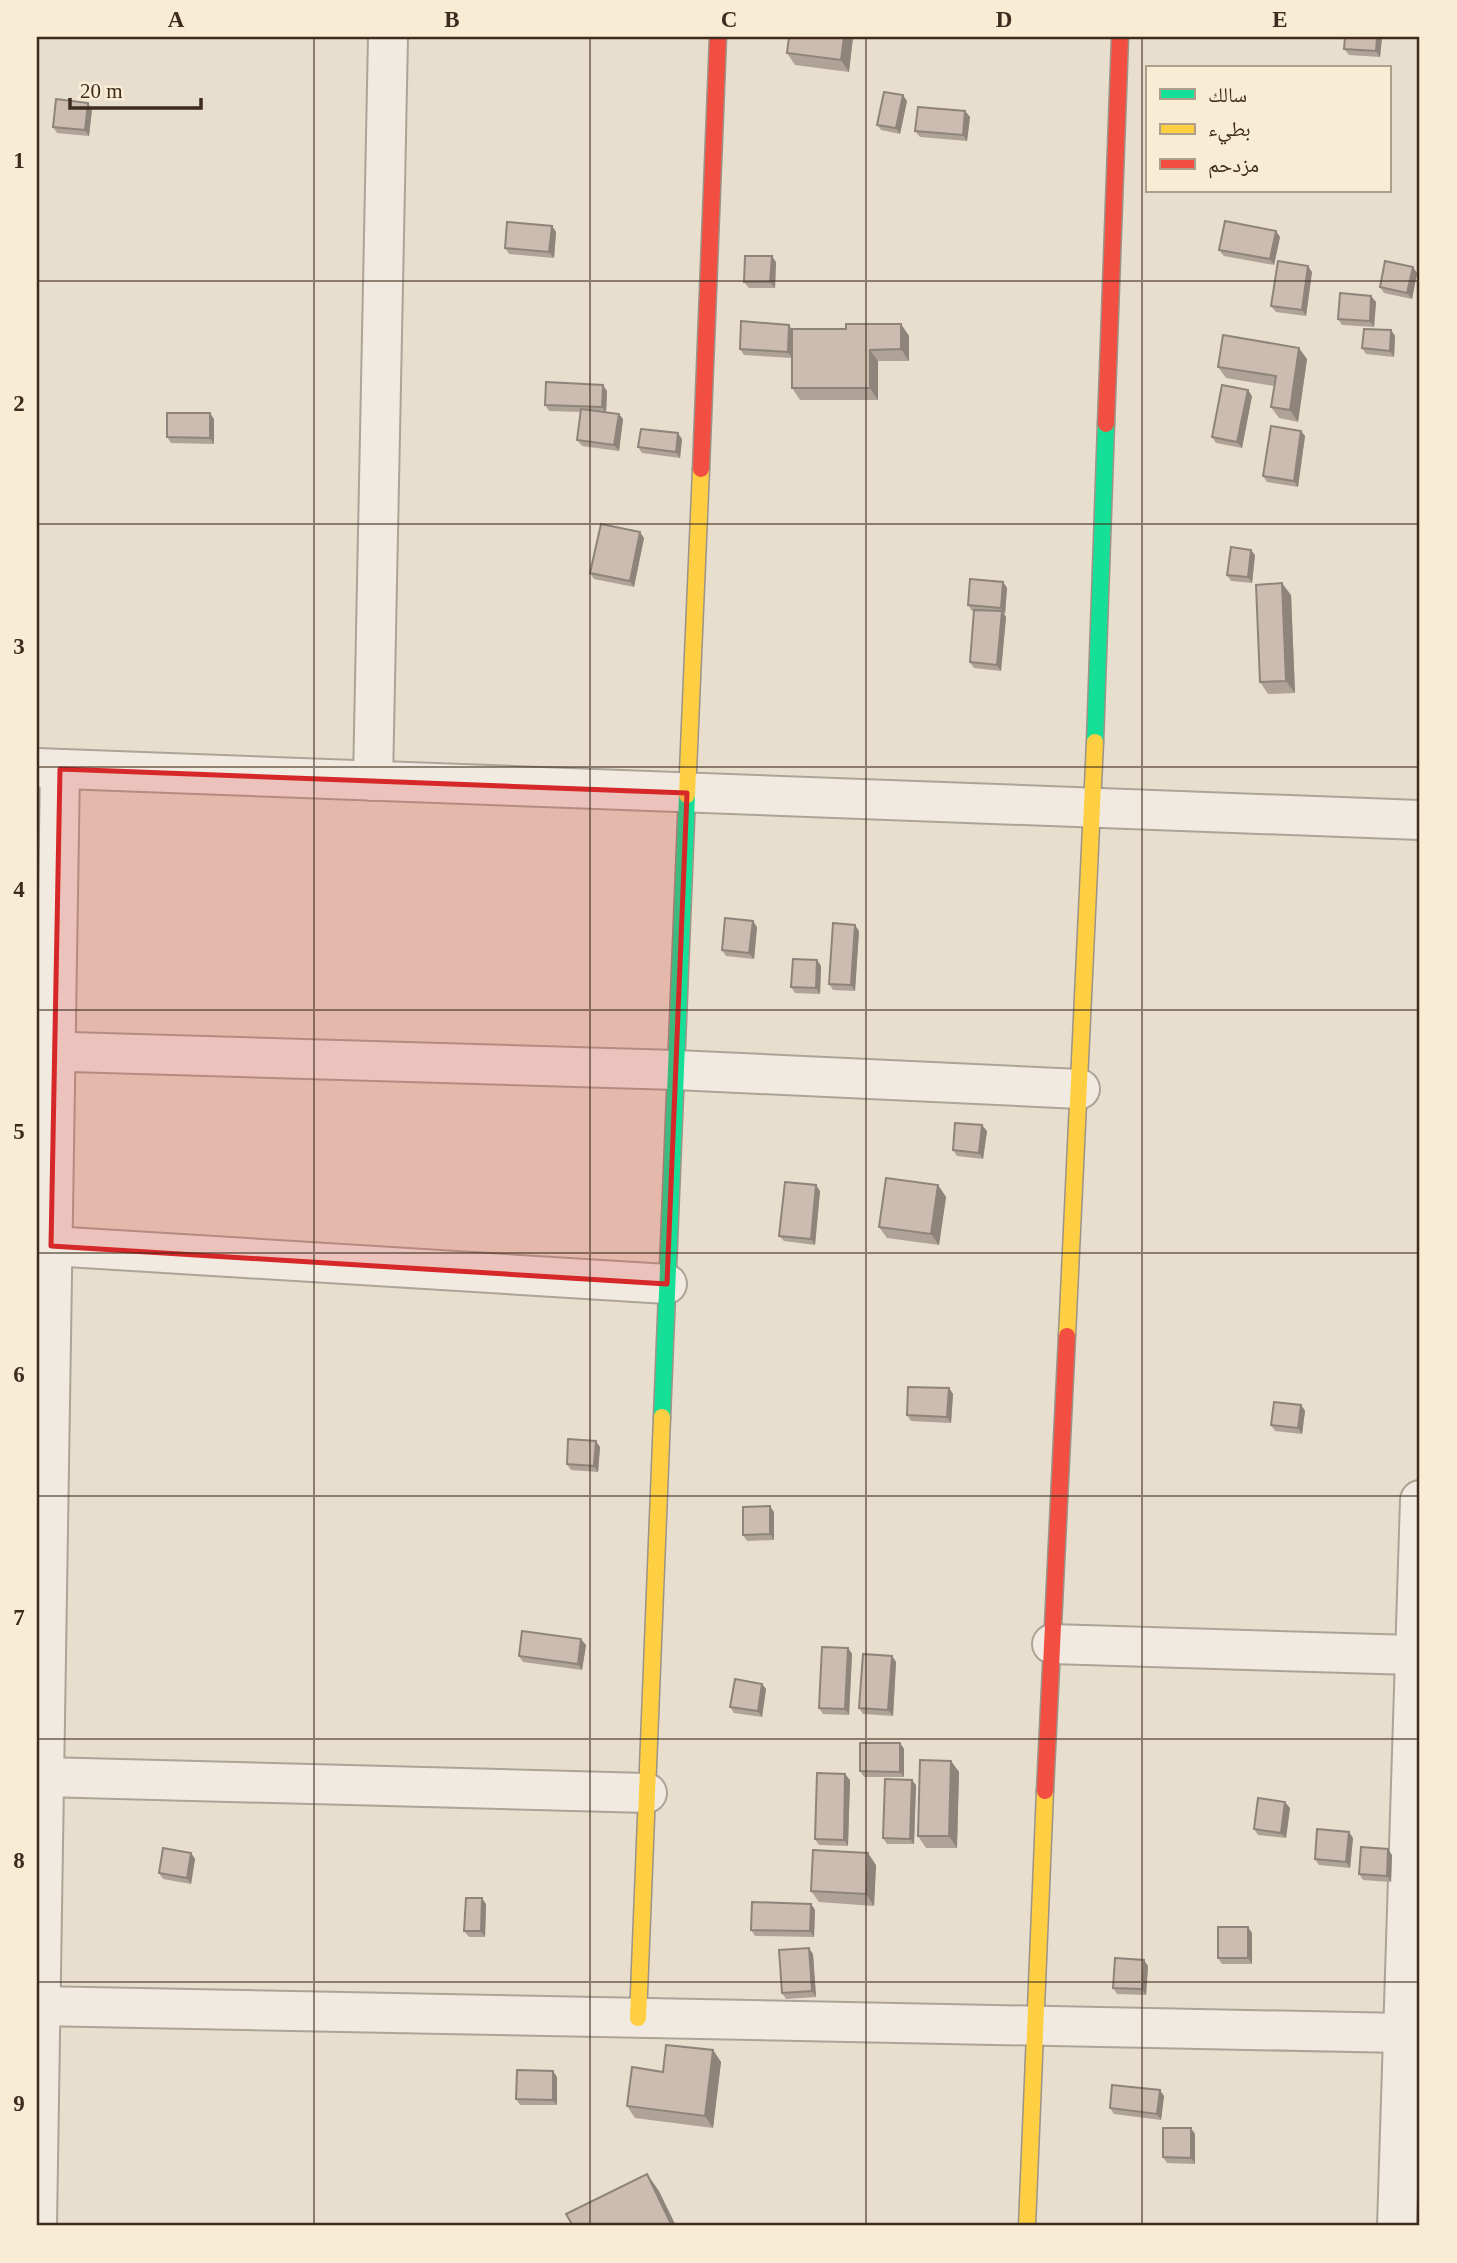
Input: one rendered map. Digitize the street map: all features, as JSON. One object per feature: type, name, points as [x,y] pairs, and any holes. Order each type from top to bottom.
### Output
[{"type":"street","points":[[373,781],[388,37]]},
{"type":"street","points":[[638,2018],[718,37]]},
{"type":"street","points":[[1027,2226],[1093,808],[1120,37]]},
{"type":"street","points":[[37,2226],[51,1246],[46,1051],[48,769],[1420,820]]},
{"type":"street","points":[[46,1051],[676,1070],[1080,1089]]},
{"type":"street","points":[[51,1246],[667,1284]]},
{"type":"street","points":[[1397,2226],[1420,1500]]},
{"type":"street","points":[[1052,1644],[1413,1655]]},
{"type":"street","points":[[44,1777],[647,1793]]},
{"type":"street","points":[[39,2006],[1403,2032]]},
{"type":"highlighted area","points":[[60,769],[687,793],[667,1284],[51,1246]]},
{"type":"building","points":[[789,37],[844,37],[841,60],[787,53]]},
{"type":"building","points":[[1345,37],[1377,37],[1376,51],[1344,49]]},
{"type":"building","points":[[884,92],[903,95],[896,128],[877,125]]},
{"type":"building","points":[[56,99],[88,103],[85,130],[53,127]]},
{"type":"building","points":[[918,107],[965,111],[963,135],[915,131]]},
{"type":"building","points":[[1225,221],[1276,231],[1270,259],[1219,250]]},
{"type":"building","points":[[507,222],[552,226],[549,252],[505,248]]},
{"type":"building","points":[[745,256],[772,256],[770,282],[744,282]]},
{"type":"building","points":[[1278,261],[1308,266],[1302,310],[1271,306]]},
{"type":"building","points":[[1385,261],[1413,267],[1407,293],[1380,287]]},
{"type":"building","points":[[1340,293],[1371,296],[1370,321],[1338,319]]},
{"type":"building","points":[[741,321],[789,325],[788,352],[740,349]]},
{"type":"building","points":[[846,324],[901,324],[901,349],[870,350],[870,388],[792,388],[792,329],[846,329]]},
{"type":"building","points":[[1364,329],[1391,330],[1390,351],[1362,348]]},
{"type":"building","points":[[1223,335],[1299,348],[1290,410],[1271,407],[1276,376],[1218,367]]},
{"type":"building","points":[[546,382],[603,385],[602,407],[545,405]]},
{"type":"building","points":[[1222,385],[1248,390],[1237,442],[1212,437]]},
{"type":"building","points":[[581,409],[619,414],[614,445],[577,440]]},
{"type":"building","points":[[167,413],[210,413],[210,438],[167,437]]},
{"type":"building","points":[[1271,426],[1301,431],[1294,481],[1263,476]]},
{"type":"building","points":[[641,429],[678,433],[676,452],[638,447]]},
{"type":"building","points":[[601,524],[640,532],[630,581],[590,573]]},
{"type":"building","points":[[1231,547],[1251,550],[1248,577],[1227,575]]},
{"type":"building","points":[[970,579],[1003,582],[1001,608],[968,605]]},
{"type":"building","points":[[1282,583],[1286,681],[1260,682],[1256,585]]},
{"type":"building","points":[[974,610],[1002,611],[997,665],[970,662]]},
{"type":"building","points":[[725,918],[753,921],[749,953],[722,950]]},
{"type":"building","points":[[833,923],[855,925],[851,985],[829,984]]},
{"type":"building","points":[[793,959],[817,960],[816,988],[791,987]]},
{"type":"building","points":[[955,1123],[982,1125],[979,1153],[953,1150]]},
{"type":"building","points":[[886,1178],[938,1185],[931,1234],[879,1227]]},
{"type":"building","points":[[785,1182],[816,1185],[811,1239],[779,1236]]},
{"type":"building","points":[[908,1387],[949,1388],[947,1417],[907,1415]]},
{"type":"building","points":[[1274,1402],[1301,1405],[1298,1428],[1271,1425]]},
{"type":"building","points":[[568,1439],[596,1441],[594,1466],[567,1464]]},
{"type":"building","points":[[770,1506],[770,1534],[743,1535],[743,1507]]},
{"type":"building","points":[[522,1631],[581,1639],[578,1664],[519,1656]]},
{"type":"building","points":[[822,1647],[848,1648],[845,1709],[819,1708]]},
{"type":"building","points":[[863,1654],[892,1656],[888,1710],[859,1708]]},
{"type":"building","points":[[735,1679],[762,1684],[758,1711],[730,1707]]},
{"type":"building","points":[[860,1743],[900,1743],[900,1772],[860,1771]]},
{"type":"building","points":[[920,1760],[951,1761],[949,1836],[918,1836]]},
{"type":"building","points":[[817,1773],[845,1774],[844,1840],[815,1839]]},
{"type":"building","points":[[885,1779],[912,1780],[910,1839],[883,1838]]},
{"type":"building","points":[[1258,1798],[1285,1802],[1281,1833],[1254,1829]]},
{"type":"building","points":[[1317,1829],[1349,1832],[1346,1862],[1315,1859]]},
{"type":"building","points":[[1361,1847],[1388,1849],[1387,1876],[1359,1874]]},
{"type":"building","points":[[163,1848],[191,1853],[187,1878],[159,1873]]},
{"type":"building","points":[[813,1850],[868,1853],[866,1894],[811,1891]]},
{"type":"building","points":[[466,1898],[482,1898],[481,1931],[464,1931]]},
{"type":"building","points":[[752,1902],[811,1904],[810,1931],[751,1930]]},
{"type":"building","points":[[1218,1927],[1248,1927],[1248,1958],[1218,1958]]},
{"type":"building","points":[[809,1948],[812,1991],[782,1993],[779,1950]]},
{"type":"building","points":[[1115,1958],[1144,1960],[1142,1989],[1113,1988]]},
{"type":"building","points":[[666,2045],[713,2050],[705,2116],[627,2106],[632,2067],[663,2072]]},
{"type":"building","points":[[517,2070],[553,2071],[553,2100],[516,2099]]},
{"type":"building","points":[[1112,2085],[1160,2090],[1157,2114],[1110,2108]]},
{"type":"building","points":[[1163,2128],[1191,2128],[1191,2158],[1163,2157]]},
{"type":"building","points":[[647,2174],[672,2226],[573,2226],[566,2214]]},
{"type":"traffic: fast","points":[[1095,742],[1106,424]]},
{"type":"traffic: fast","points":[[662,1417],[687,795]]},
{"type":"traffic: slow","points":[[687,795],[701,469]]},
{"type":"traffic: slow","points":[[1067,1336],[1095,742]]},
{"type":"traffic: slow","points":[[638,2018],[662,1417]]},
{"type":"traffic: slow","points":[[1027,2226],[1045,1791]]},
{"type":"traffic: jam","points":[[701,469],[718,37]]},
{"type":"traffic: jam","points":[[1106,424],[1120,37]]},
{"type":"traffic: jam","points":[[1045,1791],[1067,1336]]}]
